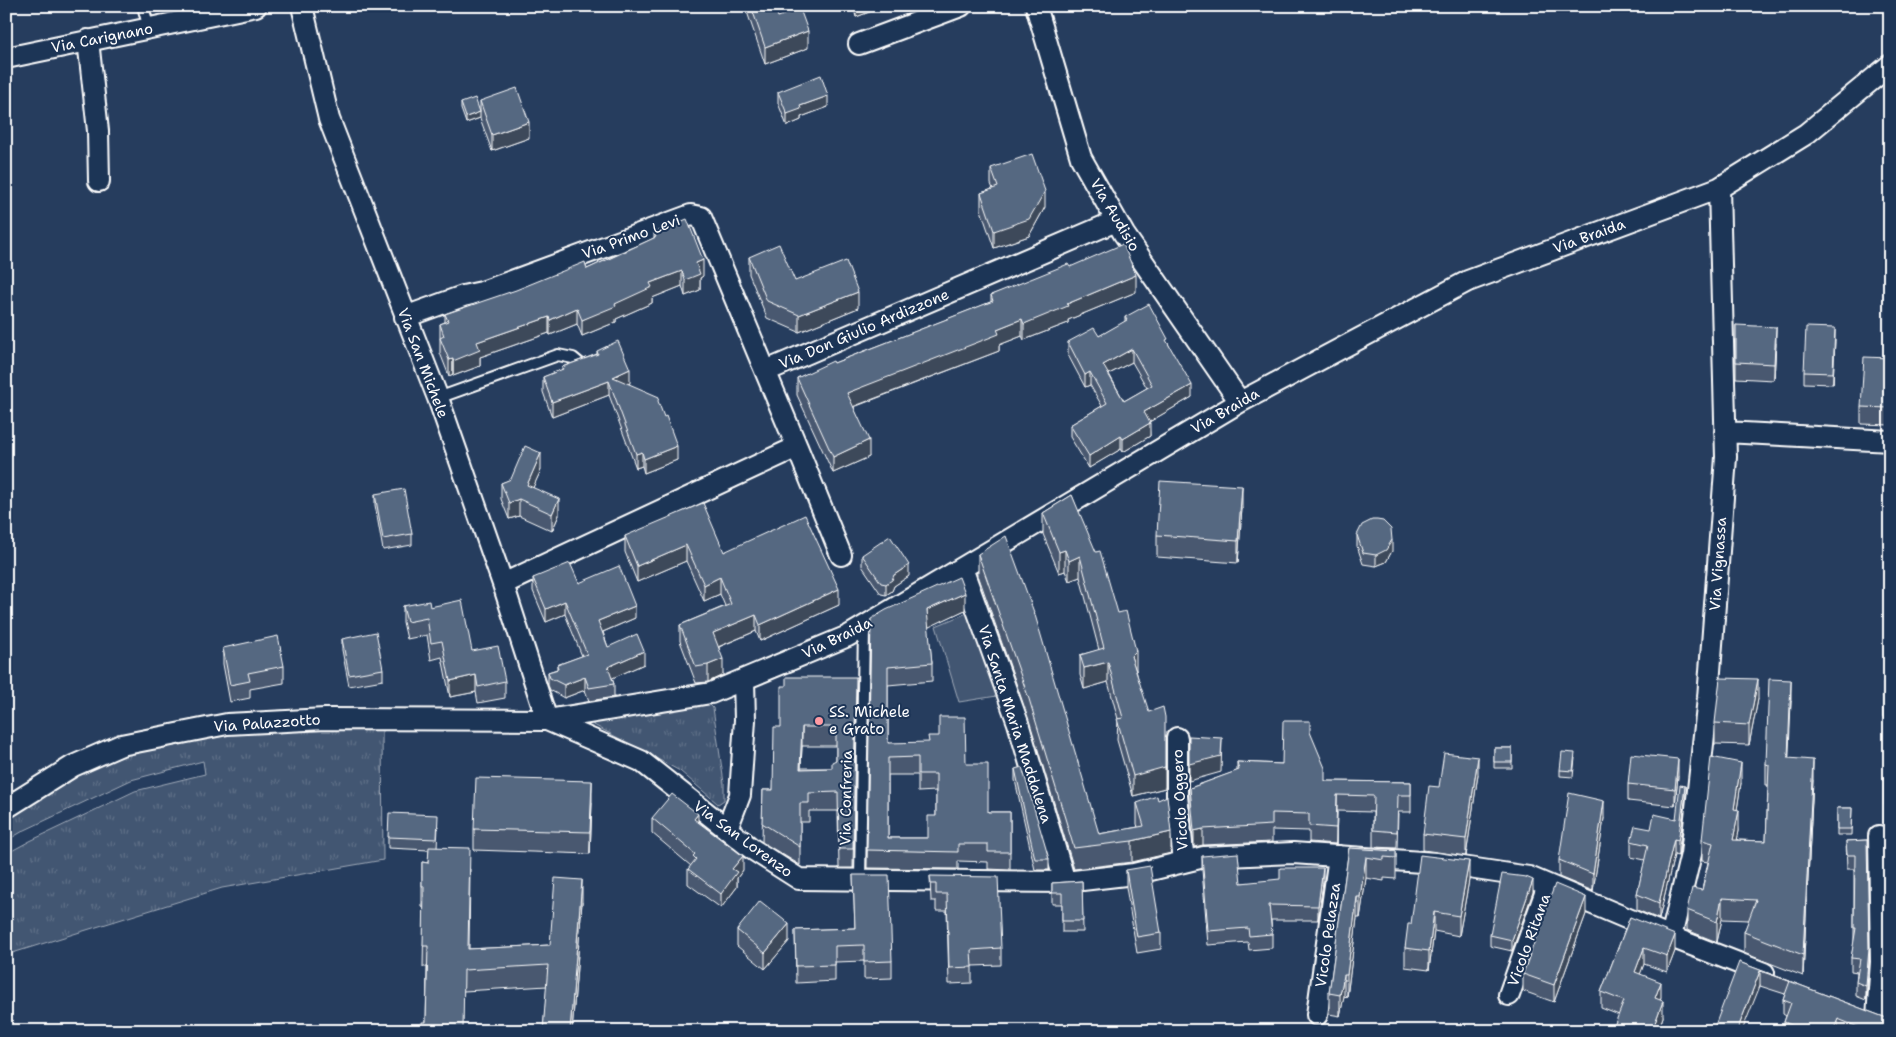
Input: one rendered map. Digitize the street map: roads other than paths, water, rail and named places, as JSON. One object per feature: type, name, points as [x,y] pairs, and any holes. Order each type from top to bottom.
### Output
[{"type":"street","name":"Via Carignano","points":[[6,58],[256,6]]},
{"type":"street","name":"Via San Michele","points":[[302,6],[329,119],[438,398],[547,720]]},
{"type":"street","points":[[859,44],[961,6]]},
{"type":"street","name":"Via Audisio","points":[[1036,6],[1081,158],[1116,221],[1240,402]]},
{"type":"street","points":[[88,40],[98,131],[99,181]]},
{"type":"street","name":"Via Braida","points":[[547,720],[711,693],[848,636],[1240,402],[1468,281],[1719,188],[1806,134],[1890,65]]},
{"type":"street","name":"Via Vignassa","points":[[1671,937],[1691,854],[1708,698],[1726,457],[1719,188]]},
{"type":"street","name":"Via Primo Levi","points":[[405,317],[463,296],[482,292],[690,215],[701,217],[766,371]]},
{"type":"street","name":"Via Don Giulio Ardizzone","points":[[841,555],[766,371],[1116,221]]},
{"type":"street","points":[[1725,432],[1890,441]]},
{"type":"street","points":[[502,584],[797,447]]},
{"type":"street","name":"Via Santa Maria Maddalena","points":[[962,568],[1018,723],[1065,882]]},
{"type":"street","points":[[727,829],[740,795],[745,720],[744,680]]},
{"type":"street","name":"Via Palazzotto","points":[[6,808],[73,766],[121,745],[228,724],[325,719],[547,720]]},
{"type":"street","name":"Via San Lorenzo","points":[[547,720],[641,761],[752,848],[799,879],[1065,882],[1134,874],[1204,857],[1292,853],[1445,864],[1528,877],[1671,937],[1779,979]]},
{"type":"street","name":"Vicolo Oggero","points":[[1177,738],[1177,796],[1184,862]]},
{"type":"street","points":[[1875,1016],[1881,962],[1879,836]]},
{"type":"street","name":"Vicolo Pelazza","points":[[1317,1015],[1339,856]]},
{"type":"street","name":"Vicolo Ritana","points":[[1509,995],[1548,885]]},
{"type":"lane","points":[[143,6],[149,29]]},
{"type":"lane","points":[[438,398],[558,355],[573,358],[584,367]]},
{"type":"lane","name":"Via Confreria","points":[[860,880],[864,627]]},
{"type":"place","name":"SS. Michele e Grato","points":[[819,721]]}]
